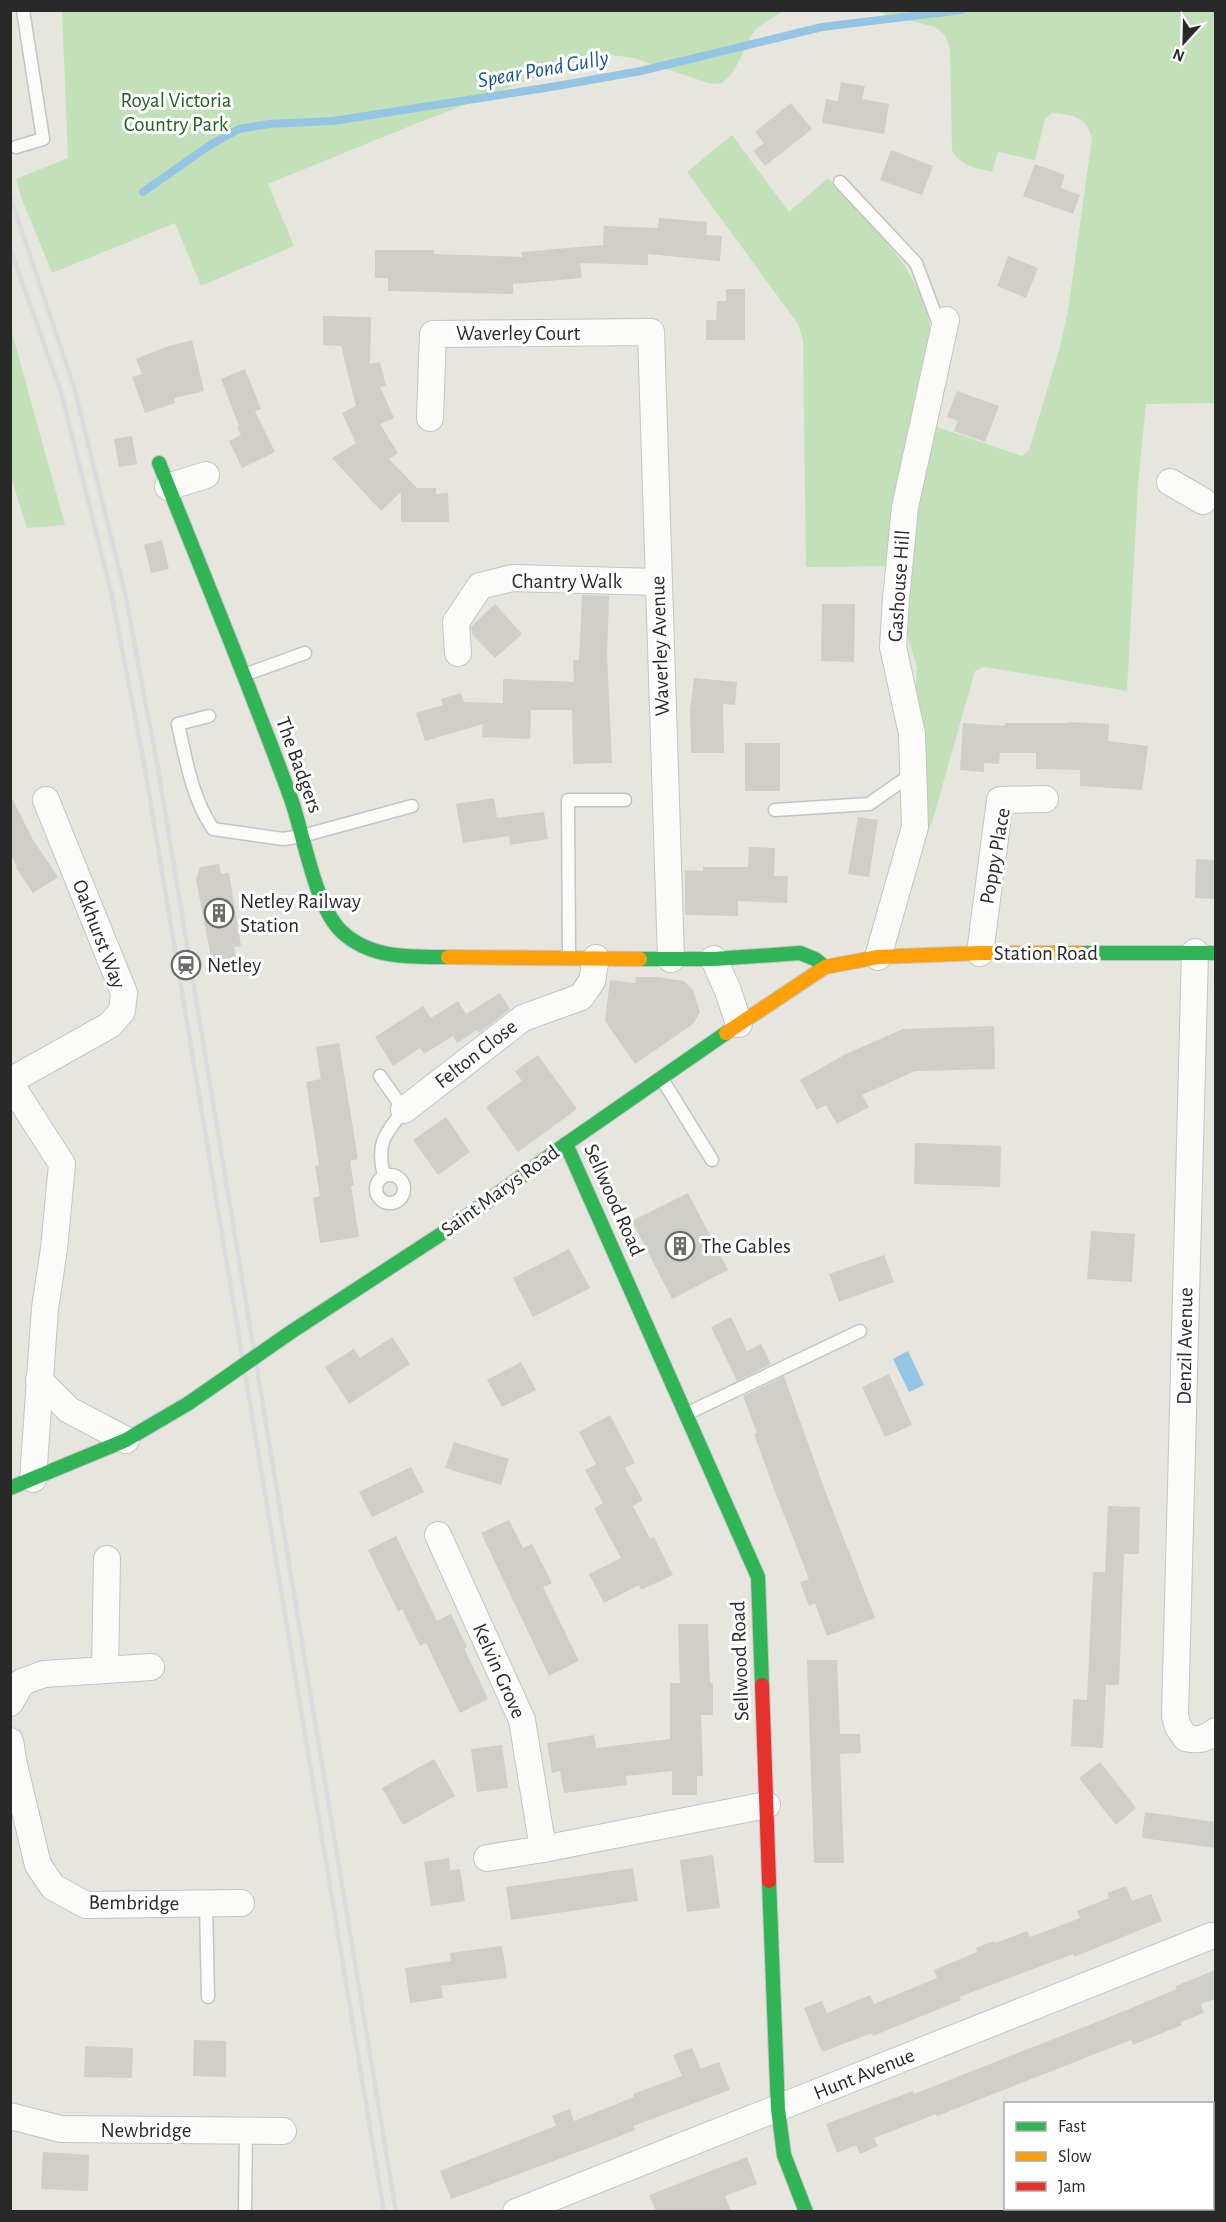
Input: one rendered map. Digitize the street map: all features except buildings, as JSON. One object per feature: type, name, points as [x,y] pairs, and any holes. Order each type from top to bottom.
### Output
[{"type":"street","name":"Gashouse Hill","points":[[878,957],[915,827],[912,734],[893,647],[905,507],[946,320]]},
{"type":"street","name":"Waverley Court","points":[[430,418],[433,334],[651,332]]},
{"type":"street","name":"Waverley Avenue","points":[[651,332],[657,582],[671,959]]},
{"type":"street","name":"The Badgers","points":[[159,463],[291,798],[324,908],[340,931],[364,947],[396,957],[569,957]]},
{"type":"street","points":[[168,486],[206,475]]},
{"type":"street","points":[[1170,482],[1209,500]]},
{"type":"street","name":"Chantry Walk","points":[[458,653],[456,622],[480,586],[512,578],[657,582]]},
{"type":"street","name":"Poppy Place","points":[[980,953],[1000,800],[1045,799]]},
{"type":"street","name":"Oakhurst Way","points":[[10,1082],[110,1025],[123,1011],[124,993],[46,800]]},
{"type":"street","name":"Station Road","points":[[878,957],[980,953],[1205,952]]},
{"type":"street","name":"Denzil Avenue","points":[[1205,952],[1175,1716],[1183,1746],[1207,1738],[1215,1731]]},
{"type":"street","points":[[569,957],[714,959],[800,953],[815,959],[825,967]]},
{"type":"street","name":"Saint Marys Road","points":[[22,1483],[126,1440],[189,1403],[291,1332],[452,1227],[566,1144],[825,967],[878,957]]},
{"type":"street","name":"Felton Close","points":[[404,1110],[523,1018],[581,997],[592,981],[596,958]]},
{"type":"street","points":[[714,959],[739,1024]]},
{"type":"street","name":"Saint Marys Road","points":[[10,1082],[62,1164],[39,1380],[22,1483]]},
{"type":"street","name":"Sellwood Road","points":[[566,1144],[758,1577],[778,2109],[784,2155],[806,2211]]},
{"type":"street","points":[[39,1380],[69,1410],[126,1440]]},
{"type":"street","name":"Kelvin Grove","points":[[438,1535],[522,1720],[543,1849]]},
{"type":"street","points":[[105,1670],[107,1559]]},
{"type":"street","points":[[10,1703],[22,1682],[44,1674],[151,1667]]},
{"type":"street","name":"Bembridge","points":[[12,1757],[38,1865],[53,1887],[87,1905],[241,1903]]},
{"type":"street","points":[[487,1858],[767,1805]]},
{"type":"street","name":"Hunt Avenue","points":[[516,2211],[1211,1936]]},
{"type":"street","name":"Newbridge","points":[[10,2116],[61,2129],[283,2131]]},
{"type":"lane","points":[[16,147],[43,139],[23,10]]},
{"type":"lane","points":[[840,182],[916,263],[937,319],[946,320]]},
{"type":"lane","points":[[242,676],[304,653]]},
{"type":"lane","points":[[209,716],[178,724],[192,783],[203,814],[213,829],[283,839],[302,836],[412,806]]},
{"type":"lane","points":[[775,810],[869,804],[913,774]]},
{"type":"lane","points":[[569,957],[568,800],[625,800]]},
{"type":"lane","points":[[380,1076],[404,1110],[388,1130],[380,1145],[380,1163],[384,1176]]},
{"type":"lane","points":[[661,1078],[712,1160]]},
{"type":"lane","points":[[685,1414],[860,1330]]},
{"type":"lane","points":[[206,1904],[208,1997]]},
{"type":"lane","points":[[245,2211],[246,2130]]},
{"type":"green space","name":"Royal Victoria Country Park","points":[[62,10],[783,11],[756,29],[736,67],[720,84],[708,83],[633,58],[612,55],[582,59],[268,184],[294,246],[201,286],[175,223],[52,273],[16,179],[68,158]]},
{"type":"green space","points":[[873,11],[1215,11],[1215,403],[1146,404],[1138,486],[1127,691],[984,667],[975,671],[933,819],[924,843],[915,827],[912,734],[917,667],[886,566],[806,567],[803,340],[798,324],[687,172],[732,135],[789,212],[828,178],[895,253],[909,273],[920,295],[928,318],[932,343],[923,422],[1022,456],[1029,450],[1059,351],[1068,311],[1092,138],[1090,131],[1082,121],[1066,114],[1052,113],[1045,119],[1035,160],[998,152],[992,172],[964,163],[952,150],[950,48],[945,35],[935,27]]},
{"type":"green space","points":[[11,329],[65,525],[27,528],[11,477]]},
{"type":"water","points":[[908,1351],[924,1385],[909,1392],[893,1359]]},
{"type":"waterway","name":"Spear Pond Gully","points":[[143,192],[210,145],[239,129],[269,124],[333,121],[551,87],[641,71],[822,27],[962,10]]},
{"type":"railway","points":[[10,196],[74,387],[125,593],[158,769],[396,2212]]},
{"type":"railway","points":[[10,248],[61,392],[112,596],[145,769],[384,2212]]},
{"type":"traffic: fast","points":[[159,463],[290,796],[317,886],[332,919],[352,940],[378,952],[405,956],[448,957]]},
{"type":"traffic: fast","points":[[640,959],[714,959],[800,953],[815,959],[825,967]]},
{"type":"traffic: fast","points":[[1081,953],[1216,953]]},
{"type":"traffic: fast","points":[[291,1332],[452,1227],[566,1144],[726,1033]]},
{"type":"traffic: fast","points":[[566,1144],[758,1577],[762,1685]]},
{"type":"traffic: fast","points":[[189,1403],[291,1332]]},
{"type":"traffic: fast","points":[[10,1488],[126,1440],[189,1403]]},
{"type":"traffic: fast","points":[[769,1881],[778,2109],[784,2155],[806,2212]]},
{"type":"traffic: slow","points":[[726,1033],[825,967],[878,957],[980,953],[1081,953]]},
{"type":"traffic: slow","points":[[448,957],[640,959]]},
{"type":"traffic: jam","points":[[762,1685],[769,1881]]},
{"type":"place","name":"Netley Railway Station","points":[[219,913]]},
{"type":"place","name":"Netley","points":[[186,965]]},
{"type":"place","name":"The Gables","points":[[680,1246]]}]
